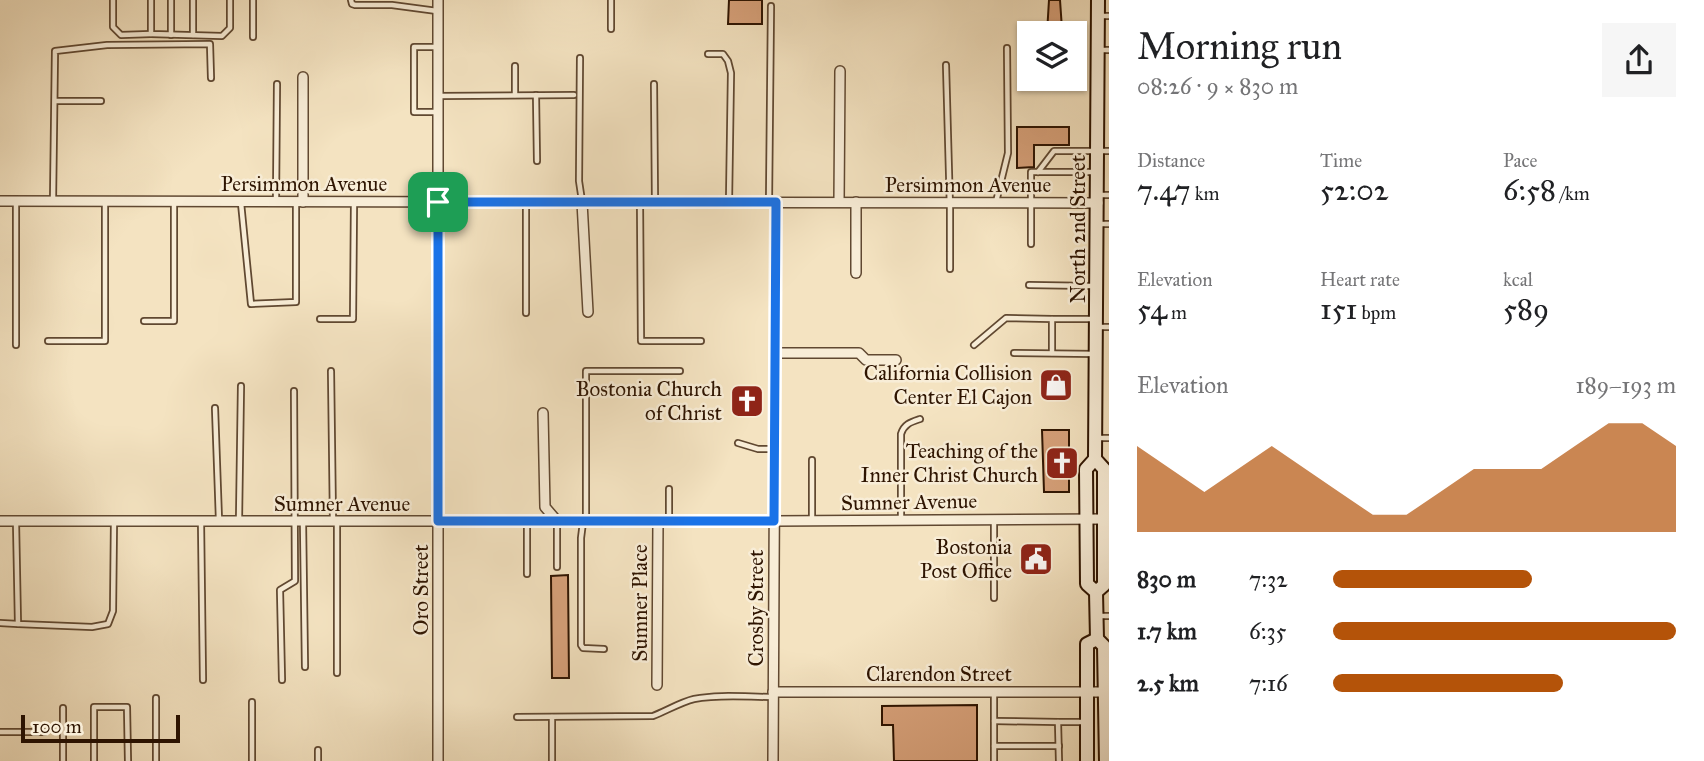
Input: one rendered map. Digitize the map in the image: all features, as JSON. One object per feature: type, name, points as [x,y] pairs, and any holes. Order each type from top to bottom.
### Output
[{"type":"main road","name":"North 2nd Street","points":[[1087,761],[1087,644],[1097,639],[1103,616],[1096,592],[1087,584],[1086,519],[1086,469],[1095,459],[1096,354],[1101,324],[1097,286],[1103,224],[1098,172],[1104,150],[1104,16],[1098,0]]},
{"type":"main road","name":"North 2nd Street","points":[[1095,459],[1104,469],[1106,542],[1106,576],[1104,585],[1096,592]]},
{"type":"main road","points":[[1086,519],[1096,535],[1096,555],[1106,576]]},
{"type":"main road","name":"North 2nd Street","points":[[1097,639],[1104,646],[1106,761]]},
{"type":"main road","points":[[1087,692],[1097,707],[1098,740],[1106,761]]},
{"type":"street","name":"Oro Street","points":[[438,0],[438,761]]},
{"type":"street","points":[[838,202],[839,71]]},
{"type":"street","points":[[300,202],[303,77]]},
{"type":"street","name":"Persimmon Avenue","points":[[0,201],[1031,203],[1102,197]]},
{"type":"street","points":[[582,202],[588,312]]},
{"type":"street","name":"Crosby Street","points":[[772,202],[775,353],[773,761]]},
{"type":"street","points":[[856,202],[856,273]]},
{"type":"street","points":[[775,353],[859,353],[866,360],[896,360]]},
{"type":"street","points":[[543,413],[545,507],[556,521]]},
{"type":"street","name":"Sumner Avenue","points":[[0,521],[1104,519]]},
{"type":"street","name":"Sumner Place","points":[[657,684],[658,521]]},
{"type":"street","name":"Clarendon Street","points":[[773,695],[1087,692],[1106,685]]},
{"type":"lane","points":[[113,0],[113,27],[121,35],[222,36],[230,28],[230,0]]},
{"type":"lane","points":[[151,0],[151,34]]},
{"type":"lane","points":[[171,0],[171,35]]},
{"type":"lane","points":[[193,0],[193,35]]},
{"type":"lane","points":[[253,0],[253,37]]},
{"type":"lane","points":[[351,0],[352,5],[392,5],[438,11]]},
{"type":"lane","points":[[611,0],[611,29]]},
{"type":"lane","points":[[771,6],[772,202]]},
{"type":"lane","points":[[53,201],[55,51],[107,45],[210,44],[211,78]]},
{"type":"lane","points":[[438,47],[414,47],[414,112],[438,112]]},
{"type":"lane","points":[[996,203],[1008,153],[1007,48]]},
{"type":"lane","points":[[708,54],[723,54],[731,73],[729,202]]},
{"type":"lane","points":[[580,58],[579,180],[582,202]]},
{"type":"lane","points":[[946,65],[950,268]]},
{"type":"lane","points":[[515,66],[516,95]]},
{"type":"lane","points":[[276,201],[277,83]]},
{"type":"lane","points":[[654,84],[655,202]]},
{"type":"lane","points":[[536,95],[537,161]]},
{"type":"lane","points":[[438,96],[574,95]]},
{"type":"lane","points":[[55,101],[101,101]]},
{"type":"lane","points":[[1037,172],[1054,150],[1104,150]]},
{"type":"lane","points":[[1031,244],[1031,172],[1098,172]]},
{"type":"lane","points":[[16,201],[16,345]]},
{"type":"lane","points":[[48,341],[105,341],[105,201]]},
{"type":"lane","points":[[144,321],[174,321],[174,201]]},
{"type":"lane","points":[[241,201],[251,304],[296,302],[300,202]]},
{"type":"lane","points":[[320,318],[353,319],[354,202]]},
{"type":"lane","points":[[526,202],[526,313]]},
{"type":"lane","points":[[640,202],[641,341],[701,341]]},
{"type":"lane","points":[[1029,285],[1097,286]]},
{"type":"lane","points":[[974,345],[1006,318],[1052,318],[1101,324]]},
{"type":"lane","points":[[1052,318],[1052,353]]},
{"type":"lane","points":[[1014,353],[1096,354]]},
{"type":"lane","points":[[331,371],[337,673]]},
{"type":"lane","points":[[604,649],[583,648],[581,645],[586,371],[680,371]]},
{"type":"lane","points":[[239,521],[241,386]]},
{"type":"lane","points":[[294,391],[305,667]]},
{"type":"lane","points":[[215,408],[219,521]]},
{"type":"lane","points":[[901,520],[901,434],[903,428],[920,419]]},
{"type":"lane","points":[[1095,438],[1109,438]]},
{"type":"lane","points":[[738,443],[758,449],[775,449]]},
{"type":"lane","points":[[812,460],[812,521]]},
{"type":"lane","points":[[669,489],[669,521]]},
{"type":"lane","points":[[994,519],[994,598]]},
{"type":"lane","points":[[16,521],[18,624]]},
{"type":"lane","points":[[0,623],[92,627],[108,624],[113,611],[114,521]]},
{"type":"lane","points":[[201,521],[203,680]]},
{"type":"lane","points":[[282,680],[279,590],[295,581],[299,521]]},
{"type":"lane","points":[[527,521],[527,574]]},
{"type":"lane","points":[[556,521],[556,567]]},
{"type":"lane","points":[[993,692],[994,761]]},
{"type":"lane","points":[[517,717],[653,716],[697,699],[773,695]]},
{"type":"lane","points":[[156,698],[156,761]]},
{"type":"lane","points":[[252,702],[252,761]]},
{"type":"lane","points":[[94,761],[94,707],[127,707],[128,761]]},
{"type":"lane","points":[[63,708],[63,761]]},
{"type":"lane","points":[[552,717],[552,761]]},
{"type":"lane","points":[[994,721],[1087,722]]},
{"type":"lane","points":[[1058,722],[1059,761]]},
{"type":"lane","points":[[0,732],[44,732]]},
{"type":"lane","points":[[994,747],[1059,747]]},
{"type":"lane","points":[[318,750],[318,761]]},
{"type":"building","points":[[729,0],[762,0],[762,24],[728,24]]},
{"type":"building","points":[[1049,0],[1060,0],[1061,21],[1048,21]]},
{"type":"building","points":[[1017,127],[1069,127],[1069,145],[1034,145],[1034,167],[1017,168]]},
{"type":"building","points":[[1042,430],[1069,430],[1069,492],[1044,492]]},
{"type":"building","points":[[568,575],[569,678],[552,678],[551,576]]},
{"type":"building","points":[[977,705],[977,761],[894,761],[893,725],[882,725],[882,706]]},
{"type":"place","name":"California Collision Center El Cajon","points":[[1056,385]]},
{"type":"place","name":"Bostonia Church of Christ","points":[[747,401]]},
{"type":"place","name":"Teaching of the Inner Christ Church","points":[[1062,463]]},
{"type":"place","name":"Bostonia Post Office","points":[[1036,559]]},
{"type":"route","points":[[438,202],[776,202],[774,521],[438,521],[438,202]]}]
